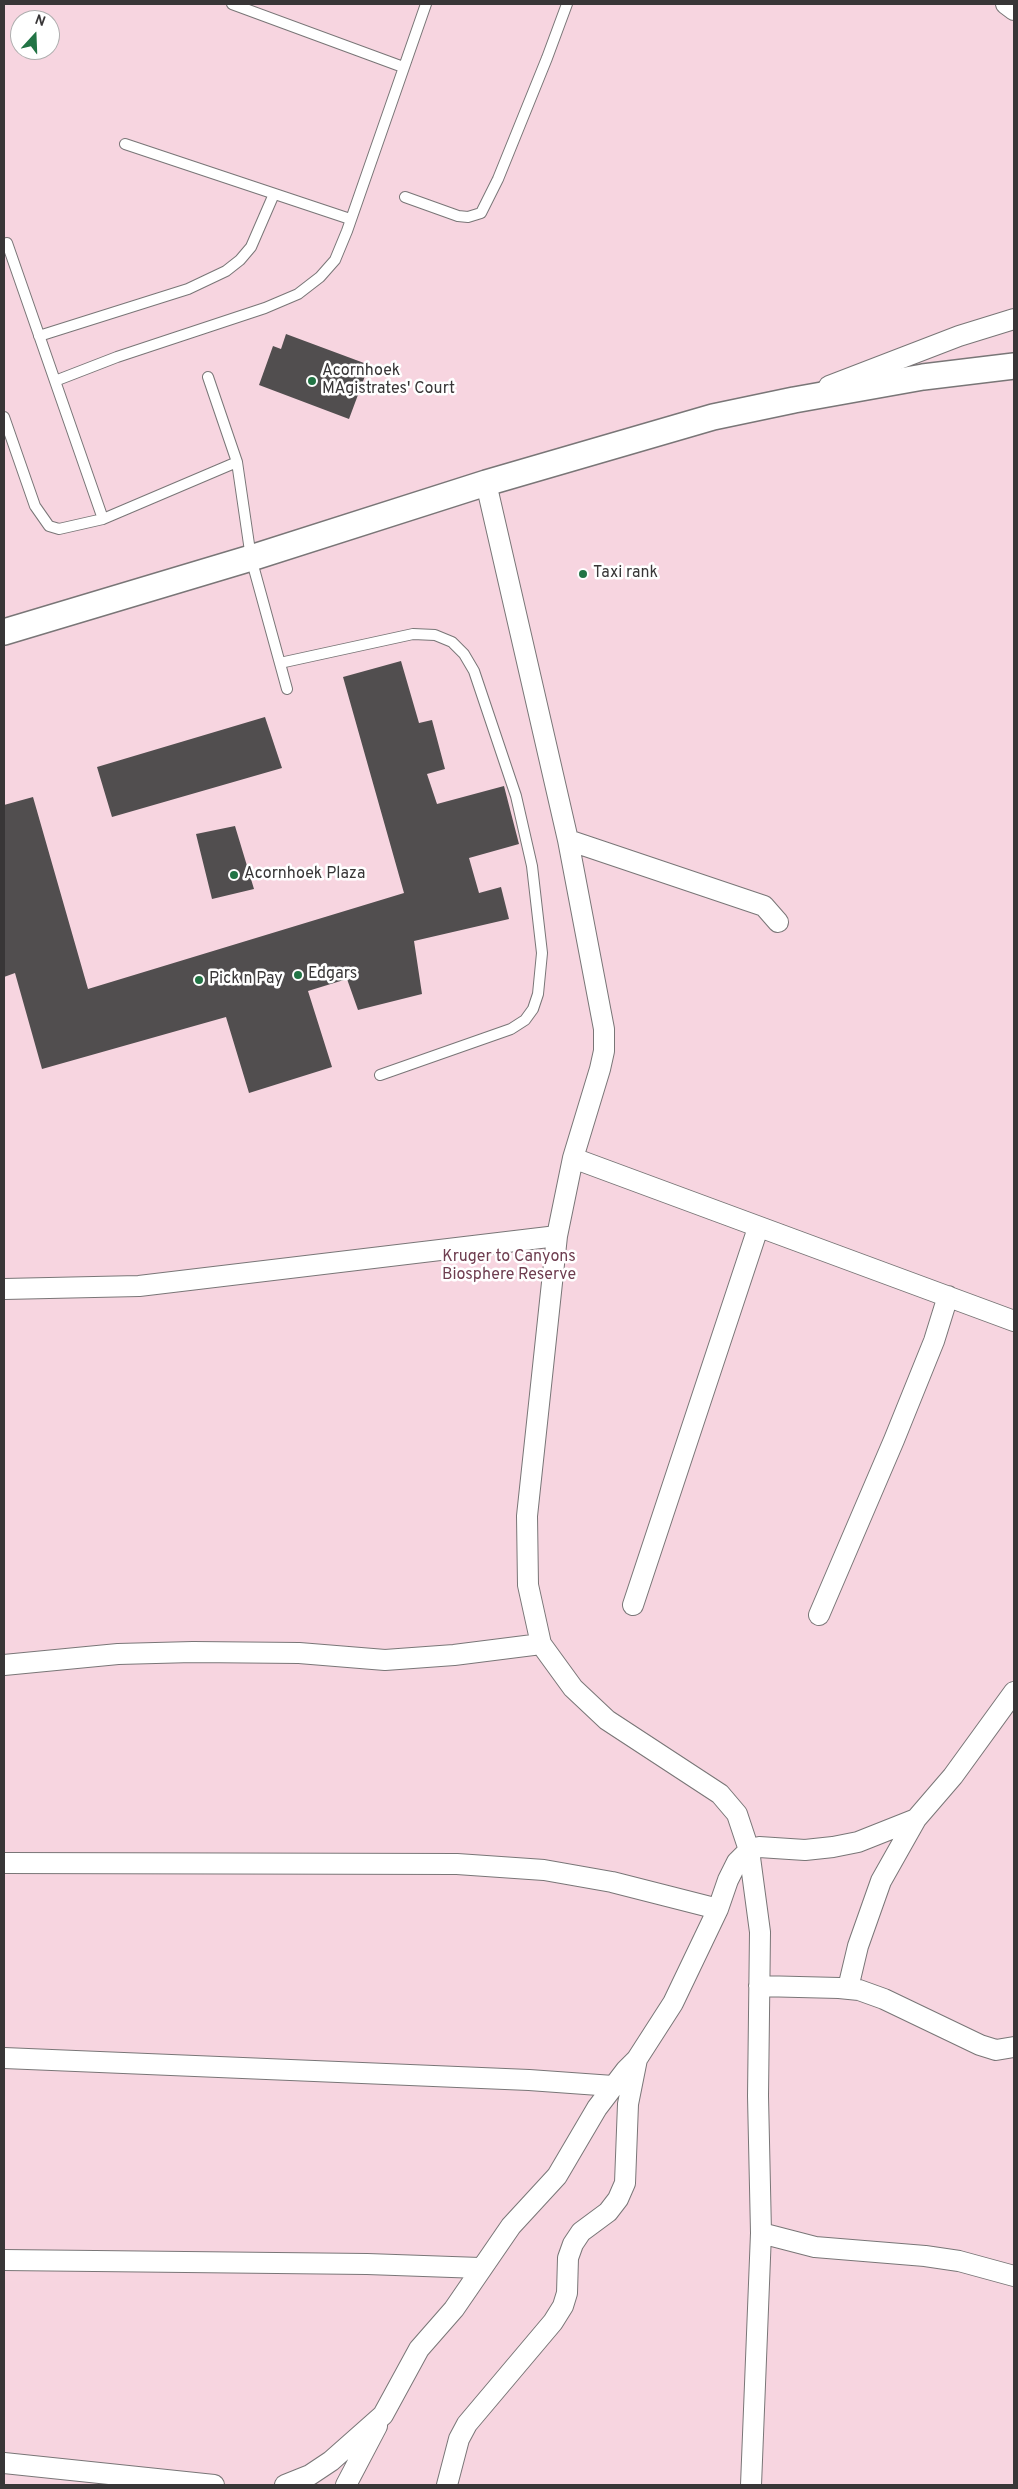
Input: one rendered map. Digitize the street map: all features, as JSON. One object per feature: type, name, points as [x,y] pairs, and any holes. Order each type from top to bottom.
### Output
[{"type":"street","points":[[1006,4],[1014,10]]},
{"type":"street","points":[[794,400],[959,336],[1014,319]]},
{"type":"street","points":[[4,632],[251,558],[486,483],[713,417],[794,400],[923,377],[1014,366]]},
{"type":"street","points":[[486,483],[568,840],[598,986],[604,1029],[604,1051],[600,1069],[574,1158],[557,1236],[527,1516],[528,1584],[541,1644],[573,1688],[607,1720],[720,1794],[737,1814],[749,1850],[760,1932],[758,2096],[761,2233],[751,2485]]},
{"type":"street","points":[[568,840],[764,906],[778,922]]},
{"type":"street","points":[[574,1158],[758,1228],[1014,1321]]},
{"type":"street","points":[[633,1605],[758,1228]]},
{"type":"street","points":[[4,1289],[139,1286],[557,1236]]},
{"type":"street","points":[[819,1615],[894,1440],[934,1341],[948,1296]]},
{"type":"street","points":[[4,1665],[118,1654],[192,1652],[299,1653],[385,1660],[454,1656],[541,1644]]},
{"type":"street","points":[[848,1988],[858,1946],[881,1881],[916,1819],[953,1776],[1014,1692]]},
{"type":"street","points":[[346,2485],[419,2349],[454,2310],[471,2286],[480,2268],[511,2226],[556,2176],[613,2086],[637,2059],[673,2003],[718,1909],[731,1872],[737,1862],[749,1850],[773,1848],[805,1850],[833,1847],[858,1842],[916,1819]]},
{"type":"street","points":[[4,1864],[457,1864],[544,1870],[612,1882],[718,1909]]},
{"type":"street","points":[[759,1986],[848,1988],[884,1999],[980,2045],[996,2050],[1008,2050],[1014,2047]]},
{"type":"street","points":[[4,2058],[489,2078],[613,2086]]},
{"type":"street","points":[[447,2485],[458,2439],[467,2424],[554,2322],[563,2306],[567,2294],[568,2258],[573,2244],[581,2232],[608,2212],[618,2199],[625,2183],[628,2104],[637,2059]]},
{"type":"street","points":[[761,2233],[815,2247],[942,2258],[1014,2276]]},
{"type":"street","points":[[4,2260],[368,2264],[480,2268]]},
{"type":"street","points":[[286,2485],[310,2475],[331,2461],[383,2415]]},
{"type":"street","points":[[4,2463],[214,2485]]},
{"type":"lane","points":[[232,4],[403,66]]},
{"type":"lane","points":[[55,381],[298,294],[320,277],[334,260],[350,219],[426,4]]},
{"type":"lane","points":[[405,197],[458,216],[468,217],[481,213],[498,179],[567,4]]},
{"type":"lane","points":[[125,144],[350,219]]},
{"type":"lane","points":[[40,336],[188,289],[226,271],[240,260],[251,247],[274,194]]},
{"type":"lane","points":[[7,243],[103,519]]},
{"type":"lane","points":[[208,377],[237,462],[251,558],[286,689]]},
{"type":"lane","points":[[4,418],[35,506],[49,526],[59,529],[103,519],[237,462]]},
{"type":"lane","points":[[280,664],[413,634],[434,635],[452,642],[464,654],[474,671],[516,796],[532,866],[542,953],[538,994],[533,1009],[525,1020],[511,1029],[380,1075]]},
{"type":"green space","name":"Kruger to Canyons Biosphere Reserve","points":[[4,4],[1014,4],[1014,2485],[4,2485]]},
{"type":"building","name":"Acornhoek MAgistrates' Court","points":[[286,334],[364,363],[359,374],[365,376],[349,419],[259,385],[273,346],[281,349]]},
{"type":"building","points":[[401,661],[419,723],[432,720],[445,769],[427,774],[437,804],[504,786],[519,844],[469,858],[479,893],[501,887],[509,919],[414,941],[422,994],[358,1010],[347,979],[308,991],[332,1067],[249,1093],[226,1017],[42,1069],[15,973],[4,977],[4,805],[33,797],[88,989],[404,893],[343,677]]},
{"type":"building","points":[[265,717],[282,768],[112,817],[97,767]]},
{"type":"building","points":[[235,826],[254,889],[212,899],[196,834]]},
{"type":"place","name":"Acornhoek MAgistrates' Court","points":[[312,381]]},
{"type":"place","name":"Taxi rank","points":[[583,574]]},
{"type":"place","name":"Acornhoek Plaza","points":[[234,875]]},
{"type":"place","name":"Edgars","points":[[298,975]]},
{"type":"place","name":"Pick n Pay","points":[[199,980]]}]
